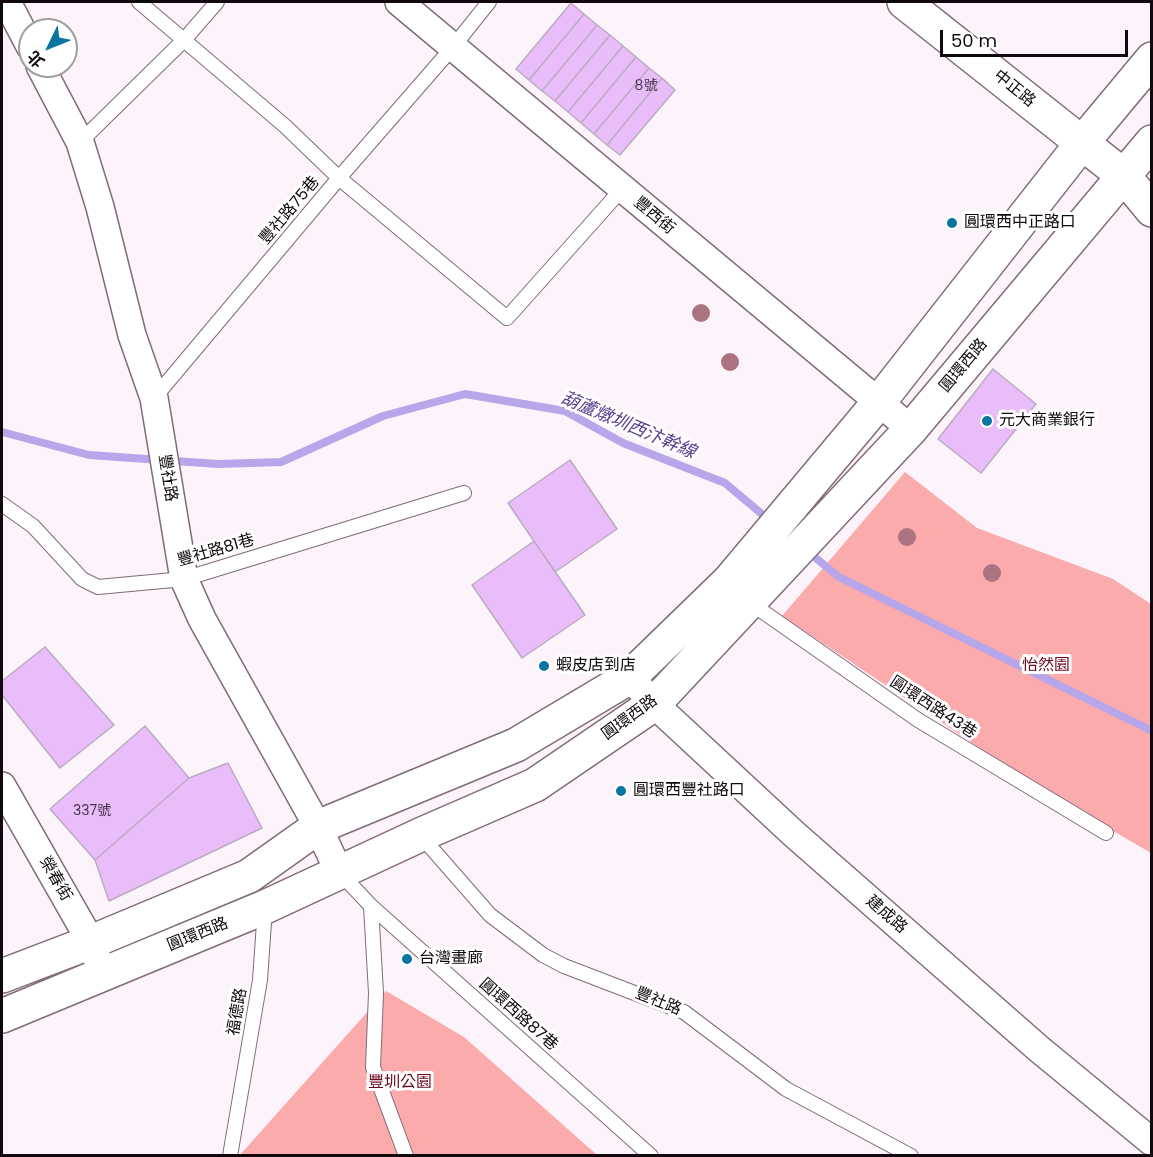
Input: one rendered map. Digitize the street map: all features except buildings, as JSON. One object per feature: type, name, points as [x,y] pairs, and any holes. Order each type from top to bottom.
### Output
[{"type":"main road","name":"中正路","points":[[904,2],[1082,143],[1138,182],[1152,210]]},
{"type":"main road","name":"圓環西路","points":[[2,1016],[103,974],[257,892],[318,827],[516,746],[630,677],[729,581],[879,402],[1082,143],[1152,59]]},
{"type":"main road","name":"圓環西路","points":[[2,976],[91,942],[257,892],[339,872],[535,785],[654,704],[1138,182],[1152,142]]},
{"type":"street","points":[[7,2],[18,23]]},
{"type":"street","name":"豐西街","points":[[399,2],[911,429]]},
{"type":"street","name":"豐社路","points":[[46,78],[80,142],[100,207],[132,335],[154,398],[184,579],[202,619],[318,827],[339,872]]},
{"type":"street","name":"建成路","points":[[630,677],[654,704],[794,834],[1039,1049],[1152,1142]]},
{"type":"street","name":"榮春街","points":[[2,786],[91,942],[103,974]]},
{"type":"lane","points":[[139,2],[285,126],[339,178],[507,318],[622,189]]},
{"type":"lane","points":[[80,142],[184,40],[217,2]]},
{"type":"lane","name":"豐社路75巷","points":[[154,398],[489,2]]},
{"type":"lane","name":"豐社路81巷","points":[[2,504],[33,526],[82,579],[98,587],[184,579],[464,494]]},
{"type":"lane","name":"圓環西路43巷","points":[[748,602],[918,720],[1106,833]]},
{"type":"lane","name":"豐社路","points":[[420,835],[490,915],[543,955],[564,966],[684,1012],[786,1089],[911,1155]]},
{"type":"lane","name":"圓環西路87巷","points":[[339,872],[371,906],[651,1155]]},
{"type":"lane","name":"福德路","points":[[230,1155],[260,980],[257,892]]},
{"type":"lane","points":[[371,906],[376,993],[373,1067],[406,1155]]},
{"type":"green space","name":"怡然園","points":[[905,472],[977,528],[1113,579],[1151,604],[1151,853],[1041,789],[782,616]]},
{"type":"green space","name":"豐圳公園","points":[[386,991],[464,1037],[597,1155],[239,1156]]},
{"type":"waterway","name":"葫蘆燉圳西汴幹線","points":[[2,432],[89,455],[218,464],[281,462],[383,416],[465,394],[565,411],[623,443],[725,483],[769,520]]},
{"type":"waterway","name":"葫蘆燉圳西汴幹線","points":[[806,550],[839,577],[1152,731]]},
{"type":"place","name":"圓環西中正路口","points":[[952,223]]},
{"type":"place","name":"元大商業銀行","points":[[987,421]]},
{"type":"place","name":"蝦皮店到店","points":[[544,666]]},
{"type":"place","name":"圓環西豐社路口","points":[[621,791]]},
{"type":"place","name":"台灣畫廊","points":[[407,959]]}]
